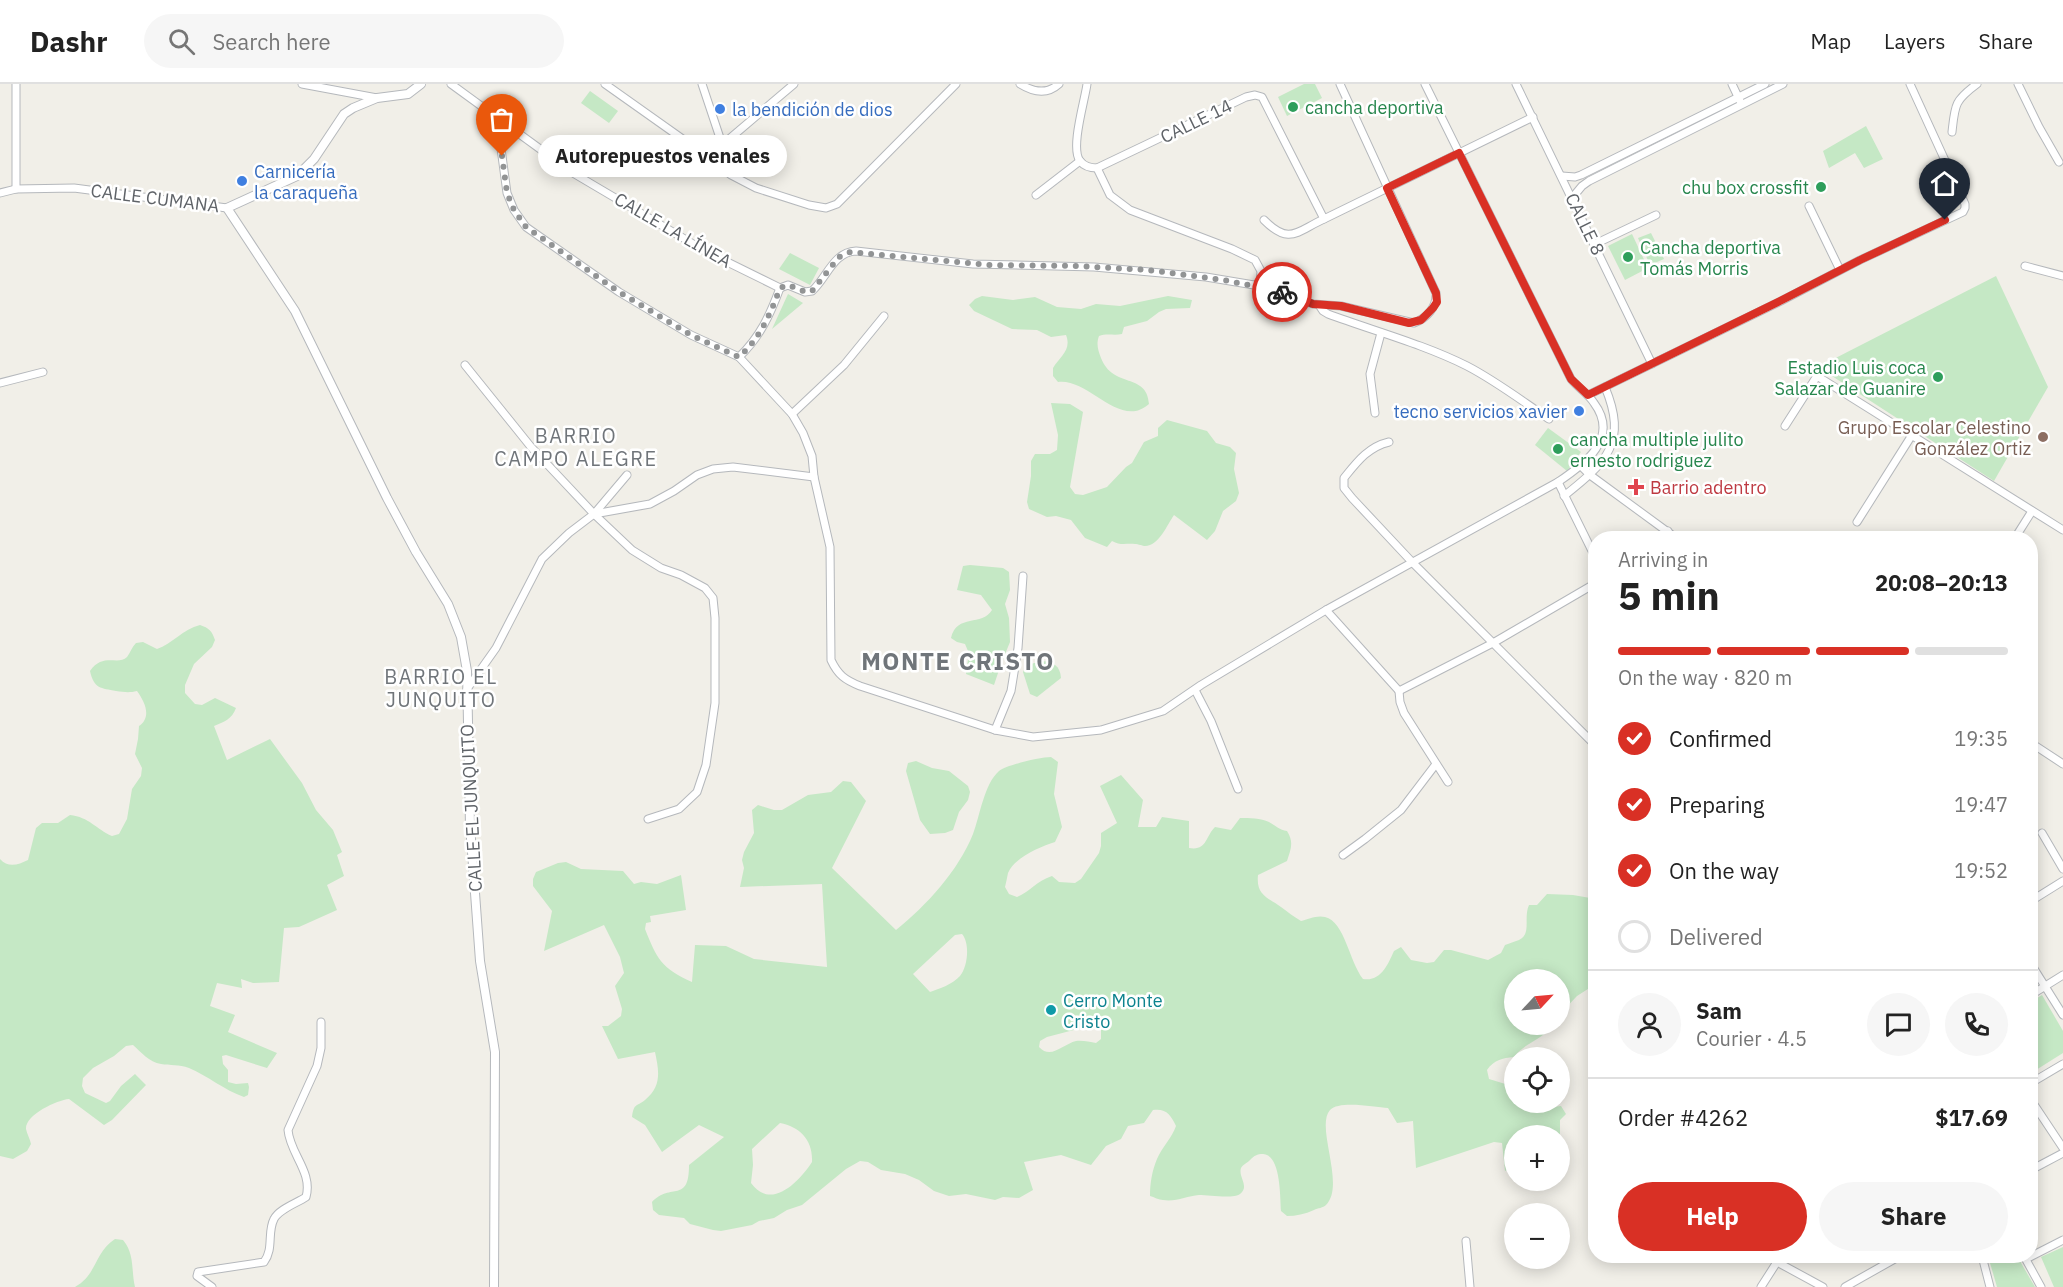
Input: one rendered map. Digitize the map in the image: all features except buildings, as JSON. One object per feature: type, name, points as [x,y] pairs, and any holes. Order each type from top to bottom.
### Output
[{"type":"street","points":[[16,84],[16,189]]},
{"type":"street","points":[[302,84],[377,98]]},
{"type":"street","name":"CALLE CUMANA","points":[[0,193],[16,189],[74,188],[227,208],[297,176],[314,159],[344,114],[353,108],[377,98],[408,94],[421,84]]},
{"type":"street","name":"CALLE LA LÍNEA","points":[[451,84],[573,173],[705,251],[780,288],[788,285],[806,292],[812,291],[839,257],[856,251],[973,264],[1148,270],[1260,286]]},
{"type":"street","points":[[605,84],[731,175],[756,188],[826,208],[837,204],[956,84]]},
{"type":"street","points":[[702,84],[722,144]]},
{"type":"street","points":[[708,157],[794,84]]},
{"type":"street","points":[[1020,84],[1043,92],[1059,84]]},
{"type":"street","points":[[1087,84],[1077,141],[1077,155],[1080,161],[1091,168],[1097,168],[1110,195],[1130,210],[1223,245],[1255,260],[1261,271],[1260,286],[1319,305],[1341,306],[1414,323],[1427,315],[1437,302],[1436,293],[1340,84]]},
{"type":"street","points":[[497,119],[507,193],[514,210],[526,227],[619,292],[691,335],[739,357],[792,414],[812,456],[814,477],[830,547],[831,660],[836,671],[844,679],[860,686],[995,730],[1033,736],[1101,730],[1163,711],[1326,610],[1558,482],[1581,466],[1595,452],[1603,433],[1597,405],[1571,379],[1425,84]]},
{"type":"street","name":"CALLE 8","points":[[1516,84],[1652,364]]},
{"type":"street","points":[[1732,84],[1740,100]]},
{"type":"street","points":[[1572,198],[1589,181],[1740,100],[1764,84]]},
{"type":"street","points":[[1562,176],[1581,175],[1740,100],[1783,84]]},
{"type":"street","points":[[1588,395],[1840,270],[1963,212],[1965,204],[1910,84]]},
{"type":"street","points":[[1952,132],[1955,106],[1961,96],[1977,84]]},
{"type":"street","points":[[2018,84],[2059,162]]},
{"type":"street","name":"CALLE 14","points":[[1097,168],[1204,116],[1255,95],[1262,97],[1266,102],[1324,219]]},
{"type":"street","points":[[1264,220],[1279,233],[1287,235],[1300,232],[1533,117]]},
{"type":"street","points":[[1036,195],[1080,161]]},
{"type":"street","points":[[1809,206],[1840,270]]},
{"type":"street","name":"CALLE EL JUNQUITO","points":[[227,208],[295,311],[387,498],[448,604],[461,637],[467,671],[470,825],[480,962],[495,1052],[494,1287]]},
{"type":"street","points":[[1595,244],[1656,215]]},
{"type":"street","points":[[2025,266],[2062,275]]},
{"type":"street","points":[[739,357],[756,339],[767,321],[780,288]]},
{"type":"street","points":[[1319,305],[1325,312],[1410,341],[1467,366],[1549,419]]},
{"type":"street","points":[[792,414],[844,365],[884,316]]},
{"type":"street","points":[[1375,413],[1370,374],[1381,333]]},
{"type":"street","points":[[465,365],[531,447],[594,514],[639,555],[661,568],[681,574],[705,588],[713,598],[715,703],[706,765],[697,792],[679,809],[648,819]]},
{"type":"street","points":[[0,382],[43,372]]},
{"type":"street","points":[[1785,426],[1817,376],[2063,530]]},
{"type":"street","points":[[1564,496],[1590,475],[1606,457],[1616,429],[1612,402],[1605,387]]},
{"type":"street","points":[[1857,522],[1912,435]]},
{"type":"street","points":[[1389,442],[1378,445],[1364,455],[1344,478],[1343,482],[1352,498],[1412,562],[1588,738]]},
{"type":"street","points":[[1581,466],[1590,475],[1668,531]]},
{"type":"street","points":[[594,514],[650,504],[697,475],[713,469],[734,467],[814,477]]},
{"type":"street","points":[[467,690],[496,648],[542,559],[569,533],[594,514],[627,475]]},
{"type":"street","points":[[1558,482],[1588,543]]},
{"type":"street","points":[[2019,531],[2032,510]]},
{"type":"street","points":[[995,730],[1011,691],[1018,648],[1023,576]]},
{"type":"street","points":[[1400,691],[1493,643],[1588,588]]},
{"type":"street","points":[[1326,610],[1400,691],[1400,702],[1404,713],[1448,782]]},
{"type":"street","points":[[1195,690],[1211,721],[1238,789]]},
{"type":"street","points":[[2038,748],[2063,764]]},
{"type":"street","points":[[1343,855],[1401,810],[1436,765]]},
{"type":"street","points":[[2042,833],[2063,869]]},
{"type":"street","points":[[2038,897],[2063,881]]},
{"type":"street","points":[[2038,974],[2063,1015]]},
{"type":"street","points":[[2038,990],[2063,975]]},
{"type":"street","points":[[212,1287],[197,1276],[198,1272],[264,1262],[269,1254],[273,1220],[280,1212],[306,1197],[307,1179],[289,1140],[288,1130],[317,1066],[321,1048],[321,1022]]},
{"type":"street","points":[[2038,1079],[2063,1064]]},
{"type":"street","points":[[2038,1111],[2063,1150],[2038,1166]]},
{"type":"street","points":[[2038,1251],[2063,1240]]},
{"type":"street","points":[[1466,1241],[1470,1287]]},
{"type":"street","points":[[1761,1287],[1776,1263]]},
{"type":"street","points":[[1784,1263],[1823,1287]]},
{"type":"street","points":[[1845,1287],[1888,1263]]},
{"type":"street","points":[[1984,1263],[1990,1287]]},
{"type":"street","points":[[2028,1263],[2041,1287]]},
{"type":"green space","name":"cancha deportiva","points":[[1304,84],[1315,84],[1322,98],[1287,116],[1278,97]]},
{"type":"green space","points":[[590,91],[618,111],[609,123],[581,103]]},
{"type":"green space","points":[[1866,126],[1883,159],[1864,168],[1855,153],[1829,168],[1823,151]]},
{"type":"green space","points":[[1651,233],[1664,259],[1650,265],[1638,238]]},
{"type":"green space","name":"Cancha deportiva Tomás Morris","points":[[1632,234],[1648,268],[1625,280],[1608,246]]},
{"type":"green space","points":[[790,253],[819,268],[810,285],[779,269]]},
{"type":"green space","name":"Estadio Luis coca Salazar de Guanire","points":[[1996,276],[2048,387],[1994,481],[1818,367]]},
{"type":"green space","points":[[788,294],[803,303],[772,329]]},
{"type":"green space","points":[[982,296],[1013,300],[1035,297],[1057,307],[1081,309],[1096,304],[1120,306],[1168,296],[1192,300],[1190,308],[1166,309],[1147,321],[1124,327],[1122,334],[1099,336],[1098,350],[1106,368],[1113,374],[1136,384],[1147,394],[1149,404],[1138,410],[1127,411],[1081,387],[1058,382],[1053,376],[1053,368],[1066,349],[1066,335],[1051,337],[1037,330],[1012,329],[974,311],[969,305]]},
{"type":"green space","points":[[1051,403],[1070,404],[1083,412],[1070,487],[1075,494],[1083,495],[1107,487],[1132,463],[1144,442],[1158,436],[1158,428],[1167,420],[1207,431],[1216,443],[1230,447],[1236,453],[1234,469],[1239,493],[1236,501],[1223,511],[1215,531],[1207,540],[1174,515],[1158,539],[1145,546],[1112,541],[1107,547],[1085,538],[1071,520],[1056,516],[1047,517],[1029,509],[1027,502],[1031,461],[1035,454],[1050,454],[1057,450],[1058,435]]},
{"type":"green space","name":"cancha multiple julito ernesto rodriguez","points":[[1548,428],[1581,452],[1567,471],[1535,445]]},
{"type":"green space","points":[[963,566],[1003,568],[1009,572],[1010,590],[1005,604],[1009,618],[1010,642],[994,685],[966,674],[968,651],[965,644],[951,638],[959,625],[982,618],[992,610],[981,595],[957,590]]},
{"type":"green space","points":[[200,625],[210,630],[215,640],[212,647],[194,664],[185,685],[185,693],[195,704],[202,705],[215,698],[236,708],[230,717],[214,726],[227,760],[270,739],[302,783],[316,810],[333,830],[342,852],[337,855],[344,876],[327,885],[337,910],[299,927],[284,928],[279,982],[253,983],[241,979],[242,988],[217,983],[210,1006],[235,1015],[228,1032],[277,1053],[267,1068],[226,1055],[222,1056],[223,1064],[228,1070],[228,1082],[248,1083],[248,1095],[244,1097],[237,1094],[189,1068],[157,1063],[133,1045],[126,1046],[93,1068],[83,1078],[82,1086],[85,1093],[106,1103],[135,1074],[146,1085],[112,1120],[104,1125],[69,1099],[64,1100],[43,1109],[27,1124],[26,1129],[31,1144],[27,1151],[13,1159],[0,1156],[0,859],[6,864],[13,865],[28,860],[36,828],[42,823],[58,823],[70,815],[87,821],[112,836],[119,834],[127,819],[132,789],[141,776],[142,768],[135,754],[139,726],[145,718],[146,709],[137,691],[124,692],[102,688],[96,684],[90,671],[100,662],[127,657],[136,643],[143,642],[157,649]]},
{"type":"green space","points":[[1042,661],[1056,665],[1061,678],[1037,697],[1030,694],[1023,672],[1027,665]]},
{"type":"green space","points":[[1046,757],[1051,757],[1058,762],[1054,794],[1062,827],[1055,842],[1028,853],[1011,867],[1005,887],[1009,894],[1017,897],[1052,876],[1059,882],[1075,883],[1081,879],[1099,853],[1101,833],[1117,823],[1100,786],[1121,775],[1143,800],[1138,827],[1156,827],[1162,817],[1189,821],[1189,848],[1202,845],[1215,827],[1231,830],[1240,818],[1255,818],[1287,831],[1291,849],[1287,861],[1258,875],[1261,891],[1267,898],[1301,921],[1319,916],[1332,920],[1342,934],[1363,979],[1375,978],[1379,975],[1394,951],[1401,947],[1411,960],[1427,963],[1434,962],[1444,950],[1488,960],[1501,953],[1505,945],[1523,937],[1529,905],[1537,905],[1547,894],[1588,898],[1588,989],[1570,1003],[1570,969],[1504,969],[1504,1035],[1543,1035],[1525,1047],[1504,1047],[1504,1059],[1492,1064],[1487,1070],[1489,1079],[1504,1084],[1504,1113],[1565,1113],[1560,1120],[1560,1125],[1504,1125],[1504,1162],[1502,1143],[1494,1142],[1416,1168],[1413,1121],[1397,1123],[1388,1108],[1349,1105],[1335,1107],[1330,1110],[1326,1118],[1333,1184],[1331,1196],[1323,1207],[1294,1216],[1287,1216],[1281,1211],[1280,1187],[1276,1169],[1269,1156],[1263,1154],[1255,1156],[1241,1168],[1244,1188],[1240,1194],[1227,1197],[1199,1195],[1177,1200],[1160,1200],[1150,1196],[1155,1164],[1176,1126],[1168,1113],[1161,1110],[1153,1110],[1144,1123],[1128,1126],[1121,1139],[1106,1146],[1091,1165],[1061,1155],[1024,1162],[1033,1190],[1019,1198],[1003,1197],[995,1200],[966,1194],[949,1196],[934,1191],[919,1180],[905,1174],[881,1170],[868,1162],[860,1161],[846,1169],[802,1205],[752,1225],[721,1231],[690,1224],[684,1218],[659,1215],[653,1210],[652,1202],[659,1196],[682,1189],[686,1184],[689,1165],[724,1137],[699,1125],[662,1152],[645,1125],[632,1117],[635,1107],[650,1095],[657,1084],[658,1072],[655,1052],[618,1059],[602,1026],[608,1026],[621,1016],[622,1009],[615,986],[624,973],[620,957],[604,925],[544,951],[552,911],[533,886],[536,872],[566,862],[581,869],[623,871],[634,884],[641,882],[657,884],[681,875],[686,910],[650,916],[651,922],[646,923],[645,929],[661,962],[673,972],[692,982],[695,945],[726,946],[754,959],[827,967],[822,884],[740,887],[744,868],[742,860],[744,852],[754,833],[752,810],[758,805],[782,810],[808,795],[831,792],[843,781],[851,782],[866,801],[832,868],[896,930],[941,886],[959,861],[973,834],[990,784],[999,771],[1009,766]],"holes":[[[962,934],[966,943],[966,961],[963,972],[954,981],[930,992],[913,974],[955,935]],[[1089,1026],[1099,1026],[1101,1039],[1096,1043],[1076,1041],[1053,1052],[1044,1051],[1039,1047],[1040,1041],[1047,1037]],[[780,1123],[799,1131],[808,1141],[812,1162],[792,1185],[776,1194],[767,1194],[759,1191],[751,1183],[752,1149]]]},
{"type":"green space","points":[[916,761],[932,768],[949,771],[968,786],[970,792],[968,800],[959,812],[953,830],[930,834],[920,820],[906,771],[908,763]]},
{"type":"green space","points":[[2042,995],[2063,1031],[2063,1053],[2038,1069],[2038,998]]},
{"type":"green space","points":[[115,1239],[123,1240],[127,1245],[135,1287],[75,1287],[88,1276],[103,1251]]},
{"type":"green space","points":[[2063,1247],[2063,1287],[2054,1287],[2041,1257]]},
{"type":"green space","points":[[1990,1263],[2021,1263],[2035,1287],[1997,1287]]},
{"type":"way so far","points":[[502,156],[507,193],[514,210],[526,227],[619,292],[691,335],[739,357],[756,339],[767,321],[780,288],[788,285],[802,291],[812,291],[839,257],[856,251],[988,265],[1148,270],[1224,280],[1282,292]]},
{"type":"place","name":"cancha deportiva","points":[[1293,107]]},
{"type":"place","name":"la bendición de dios","points":[[720,109]]},
{"type":"place","name":"Autorepuestos venales","points":[[502,156]]},
{"type":"place","name":"Carnicería la caraqueña","points":[[242,181]]},
{"type":"place","name":"chu box crossfit","points":[[1821,187]]},
{"type":"place","name":"Cancha deportiva Tomás Morris","points":[[1628,257]]},
{"type":"place","name":"Estadio Luis coca Salazar de Guanire","points":[[1938,377]]},
{"type":"place","name":"tecno servicios xavier","points":[[1579,411]]},
{"type":"place","name":"Grupo Escolar Celestino González Ortiz","points":[[2043,437]]},
{"type":"place","name":"cancha multiple julito ernesto rodriguez","points":[[1558,449]]},
{"type":"place","name":"Barrio adentro","points":[[1636,487]]},
{"type":"place","name":"Cerro Monte Cristo","points":[[1051,1010]]},
{"type":"district","name":"BARRIO CAMPO ALEGRE","points":[[576,446]]},
{"type":"district","name":"MONTE CRISTO","points":[[958,661]]},
{"type":"district","name":"BARRIO EL JUNQUITO","points":[[441,688]]},
{"type":"route","points":[[1282,292],[1313,304],[1341,306],[1409,323],[1421,320],[1437,302],[1436,293],[1387,188],[1459,153],[1571,379],[1588,395],[1945,220]]}]
